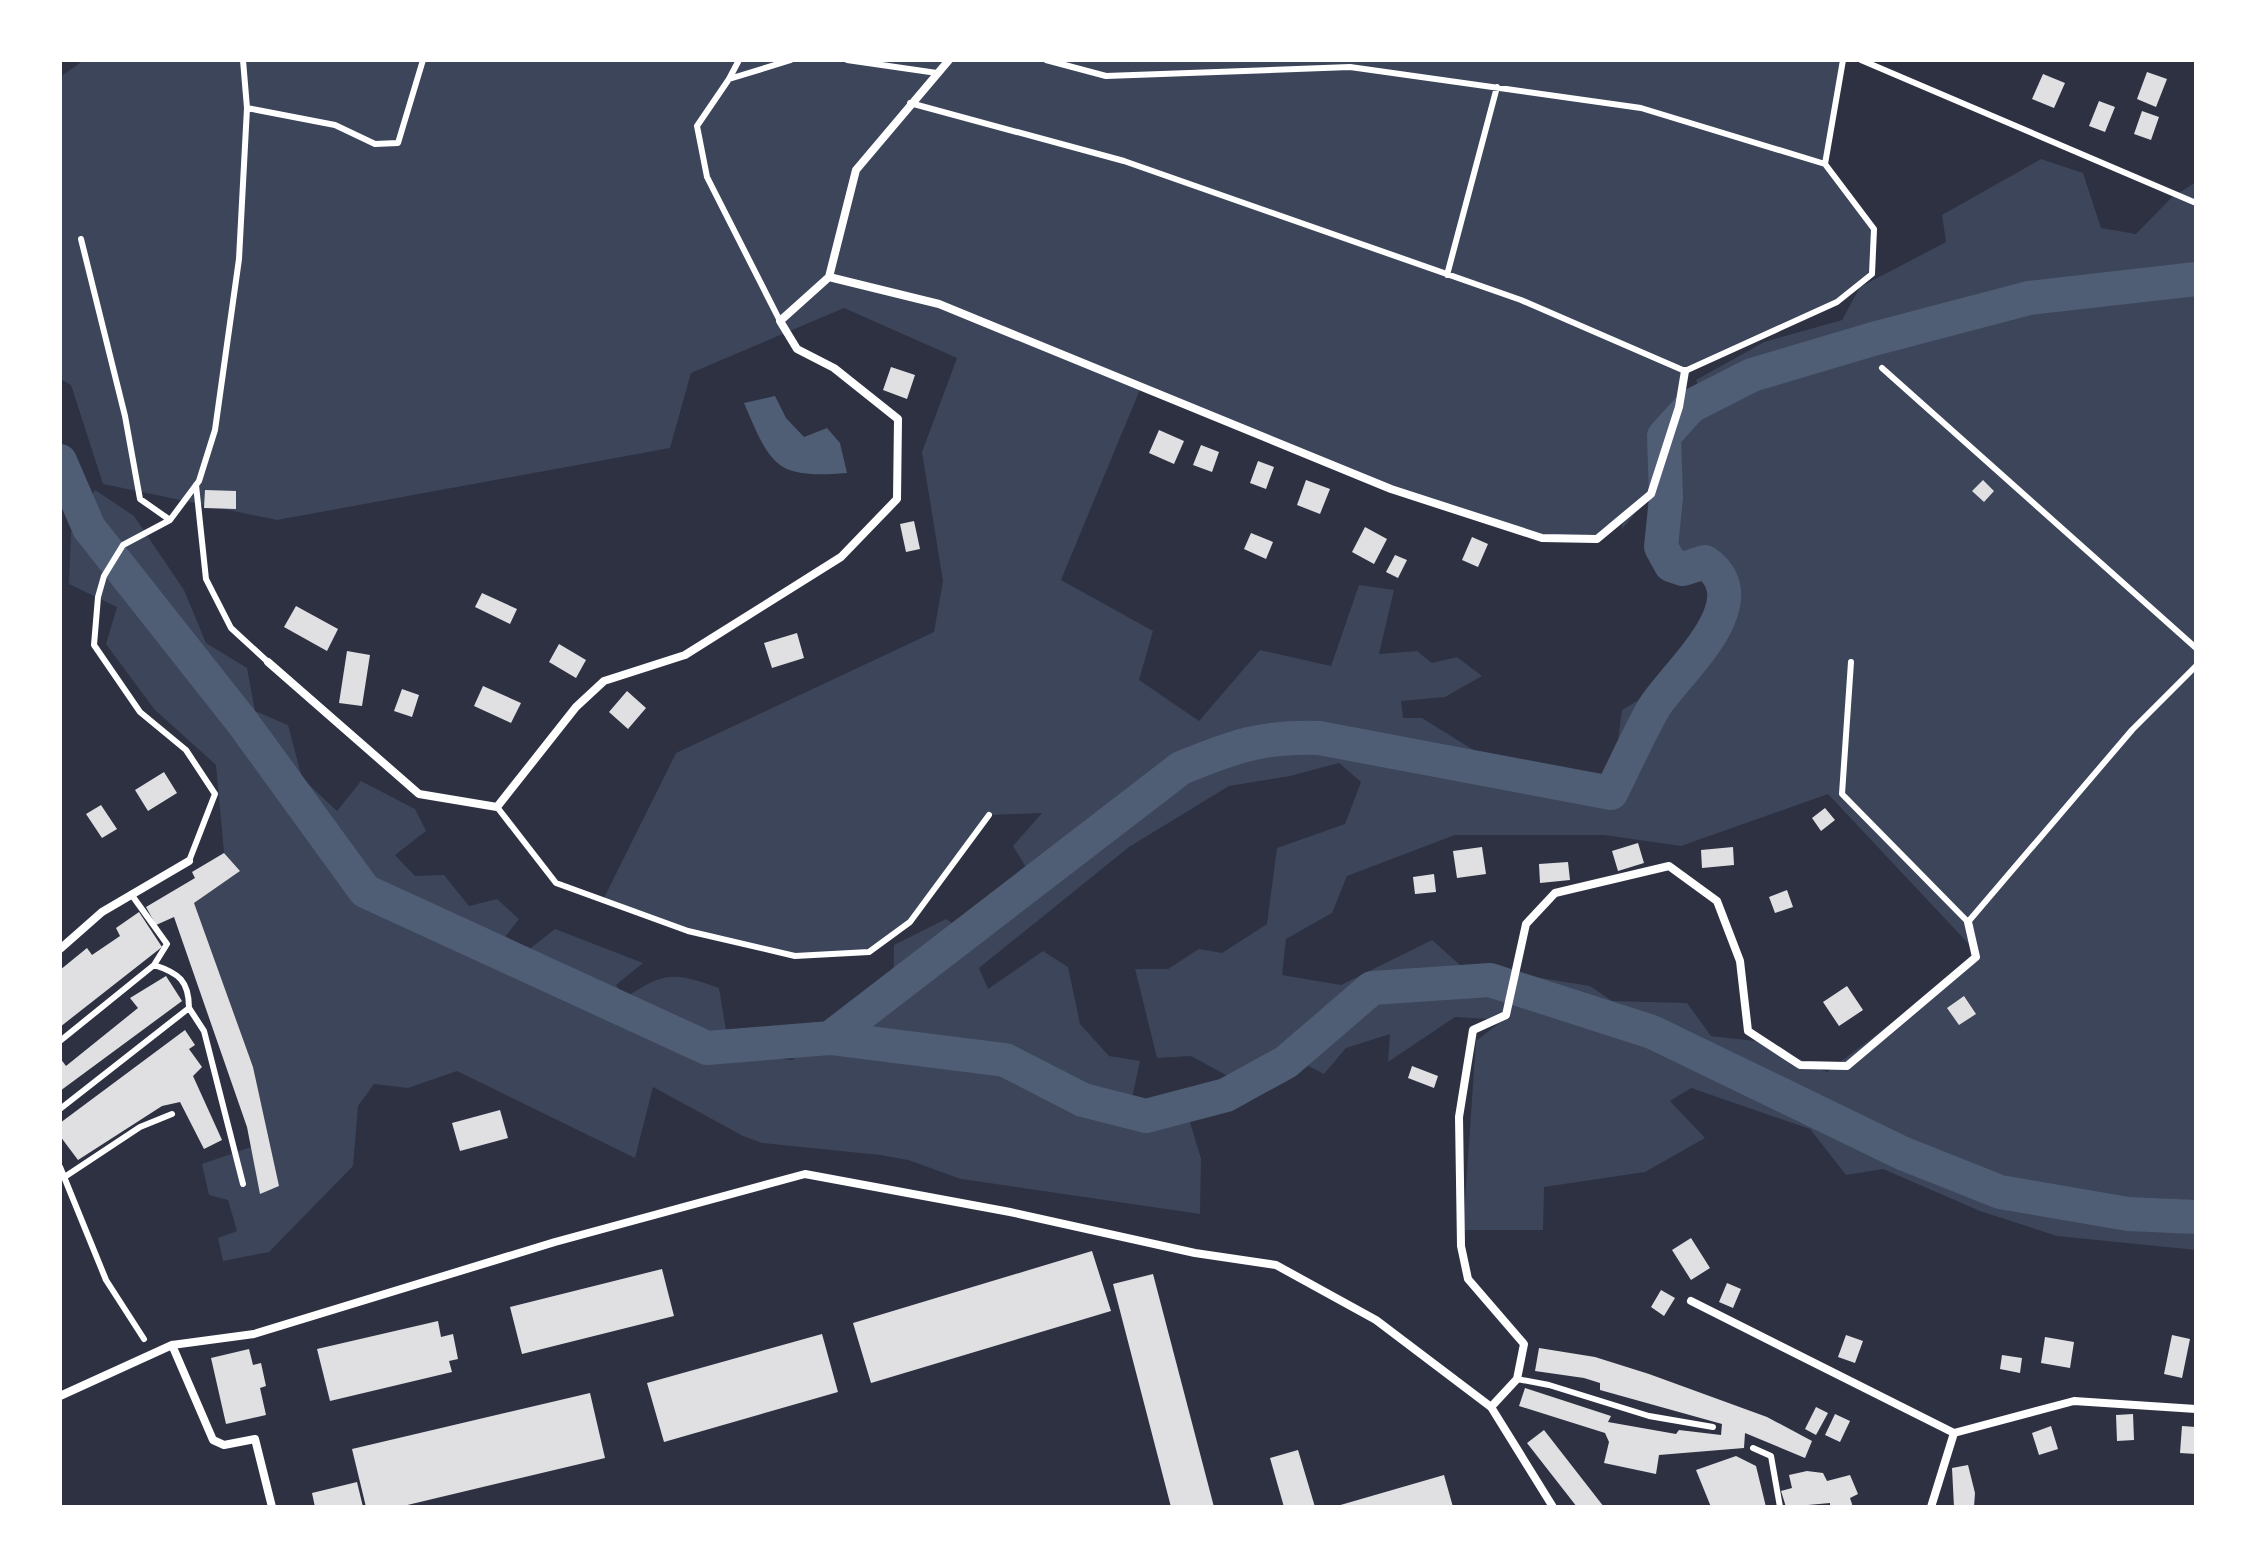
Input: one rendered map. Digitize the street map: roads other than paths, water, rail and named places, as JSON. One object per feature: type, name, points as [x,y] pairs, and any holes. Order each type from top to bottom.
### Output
[{"type":"street","points":[[268,662],[419,794],[497,807],[576,707],[604,681],[685,655],[841,557],[897,499],[898,419],[834,368],[797,349],[780,321],[829,277],[856,170],[949,60]]},
{"type":"street","points":[[829,277],[939,304],[1391,489],[1542,538],[1597,539],[1651,494],[1679,407],[1685,371]]},
{"type":"street","points":[[60,949],[102,912],[189,861]]},
{"type":"street","points":[[1491,1407],[1517,1379],[1524,1344],[1468,1279],[1461,1246],[1459,1117],[1473,1030],[1506,1015],[1526,924],[1555,893],[1669,866],[1717,901],[1740,961],[1748,1031],[1800,1065],[1847,1066],[1926,1003],[1976,957],[1968,922]]},
{"type":"street","points":[[60,1396],[172,1345],[254,1334],[555,1242],[805,1174],[1010,1212],[1195,1253],[1276,1265],[1376,1320],[1491,1407],[1553,1507]]},
{"type":"street","points":[[1691,1301],[1954,1433],[2074,1401],[2196,1409]]},
{"type":"street","points":[[172,1345],[213,1440],[224,1445],[255,1439],[272,1507]]},
{"type":"street","points":[[1931,1507],[1954,1433]]},
{"type":"lane","points":[[189,861],[215,794],[186,750],[140,712],[94,645],[98,597],[104,576],[123,545],[170,520],[196,485],[215,430],[239,259],[247,108],[243,60]]},
{"type":"lane","points":[[247,108],[335,125],[375,144],[398,143],[423,60]]},
{"type":"lane","points":[[739,60],[697,126],[707,177],[780,321]]},
{"type":"lane","points":[[729,79],[791,60]]},
{"type":"lane","points":[[847,60],[937,73]]},
{"type":"lane","points":[[910,103],[1124,161],[1521,300],[1685,371],[1837,302],[1872,274],[1874,229],[1825,164],[1641,108],[1350,67],[1106,76],[1046,60]]},
{"type":"lane","points":[[1825,164],[1843,60]]},
{"type":"lane","points":[[1861,60],[2196,203]]},
{"type":"lane","points":[[1447,275],[1497,87]]},
{"type":"lane","points":[[81,239],[125,416],[140,499],[170,520]]},
{"type":"lane","points":[[1882,368],[2196,648]]},
{"type":"lane","points":[[196,485],[206,579],[231,628],[268,662]]},
{"type":"lane","points":[[1851,662],[1842,794],[1968,922],[2132,730],[2196,666]]},
{"type":"lane","points":[[497,807],[556,883],[688,931],[795,956],[869,952],[910,922],[989,815]]},
{"type":"lane","points":[[60,1041],[154,965],[167,944],[131,894]]},
{"type":"lane","points":[[154,965],[177,973],[189,989],[189,1008],[204,1031],[243,1184]]},
{"type":"lane","points":[[60,1109],[189,1008]]},
{"type":"lane","points":[[66,1176],[140,1127],[172,1114]]},
{"type":"lane","points":[[60,1167],[106,1280],[144,1339]]},
{"type":"lane","points":[[1517,1379],[1549,1385],[1649,1416],[1713,1427]]},
{"type":"lane","points":[[1753,1448],[1771,1456],[1780,1507]]},
{"type":"waterway","points":[[60,461],[89,528],[243,723],[365,891],[707,1048],[830,1038],[1181,768],[1232,749],[1264,741],[1319,738],[1611,793],[1653,709],[1708,638],[1719,617],[1724,597],[1720,578],[1705,562],[1683,569],[1671,565],[1661,547],[1666,498],[1664,436],[1691,406],[1752,375],[2029,298],[2196,279]]},
{"type":"waterway","points":[[830,1038],[1005,1060],[1083,1100],[1146,1116],[1226,1095],[1286,1062],[1372,988],[1490,980],[1652,1032],[1902,1153],[2000,1192],[2128,1214],[2196,1217]]}]
